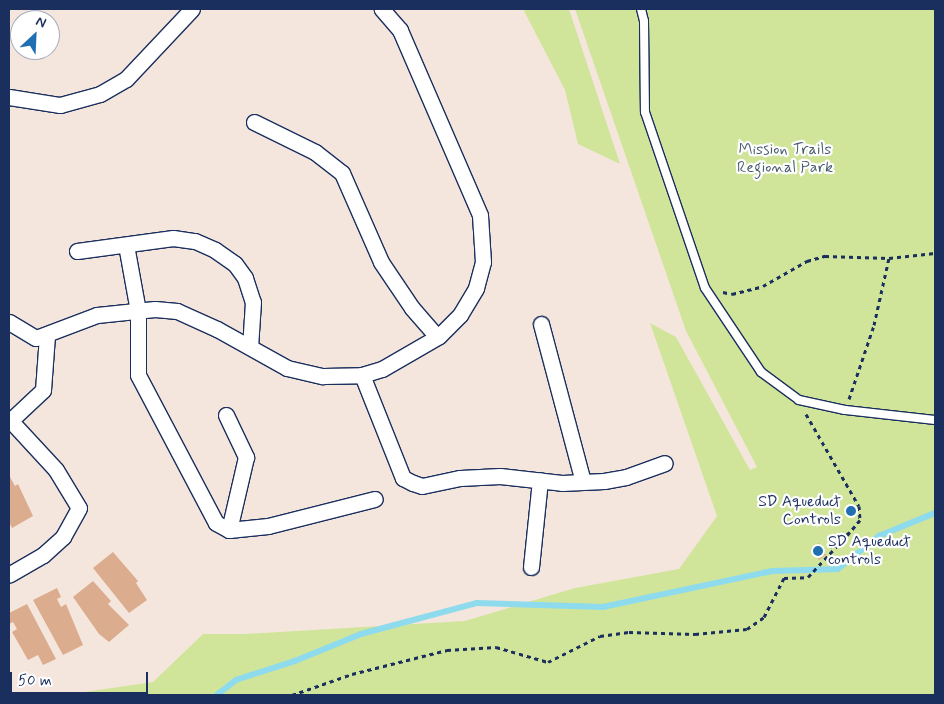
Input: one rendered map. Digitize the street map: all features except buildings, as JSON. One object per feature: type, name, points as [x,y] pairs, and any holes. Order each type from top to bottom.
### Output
[{"type":"street","points":[[9,97],[60,105],[100,94],[126,79],[192,9]]},
{"type":"street","points":[[9,322],[32,337],[47,336],[97,315],[138,311],[177,312],[250,347],[287,368],[323,376],[362,375],[382,369],[437,337],[460,315],[476,288],[483,262],[480,215],[400,30],[382,9]]},
{"type":"street","points":[[254,122],[315,152],[342,173],[381,262],[412,308],[437,337]]},
{"type":"street","points":[[77,251],[173,238],[195,241],[235,264],[245,278],[253,302],[250,347]]},
{"type":"street","points":[[126,245],[138,311],[138,375],[212,518],[229,530],[268,526],[375,499]]},
{"type":"street","points":[[541,324],[583,482]]},
{"type":"street","points":[[9,576],[43,554],[63,537],[79,508],[56,470],[10,420],[43,390],[47,336]]},
{"type":"street","points":[[362,375],[403,478],[422,486],[460,478],[500,476],[583,482],[626,477],[665,463]]},
{"type":"street","points":[[226,415],[246,457],[229,530]]},
{"type":"street","points":[[531,567],[540,480]]},
{"type":"lane","points":[[640,9],[645,112],[705,288],[761,372],[799,400],[845,410],[935,420]]},
{"type":"path","points":[[705,288],[732,294],[763,286],[807,260],[825,256],[889,258],[935,253]]},
{"type":"path","points":[[845,410],[874,325],[889,258]]},
{"type":"path","points":[[292,695],[352,674],[447,650],[496,647],[548,662],[600,636],[629,632],[695,634],[747,629],[764,617],[784,578],[808,577],[860,520],[859,506],[799,400]]},
{"type":"path","points":[[830,547],[850,532]]},
{"type":"green space","points":[[523,9],[569,9],[620,164],[578,144],[565,90]]},
{"type":"green space","name":"Mission Trails Regional Park","points":[[575,9],[935,9],[935,695],[64,695],[153,682],[203,634],[244,634],[465,621],[575,588],[679,569],[717,516],[650,323],[676,337],[750,470],[757,467],[686,331]]},
{"type":"waterway","points":[[217,695],[236,680],[295,661],[361,634],[477,603],[603,607],[773,571],[838,569],[879,536],[935,513]]},
{"type":"place","name":"SD Aqueduct Controls","points":[[851,511]]},
{"type":"place","name":"SD Aqueduct controls","points":[[818,551]]}]
